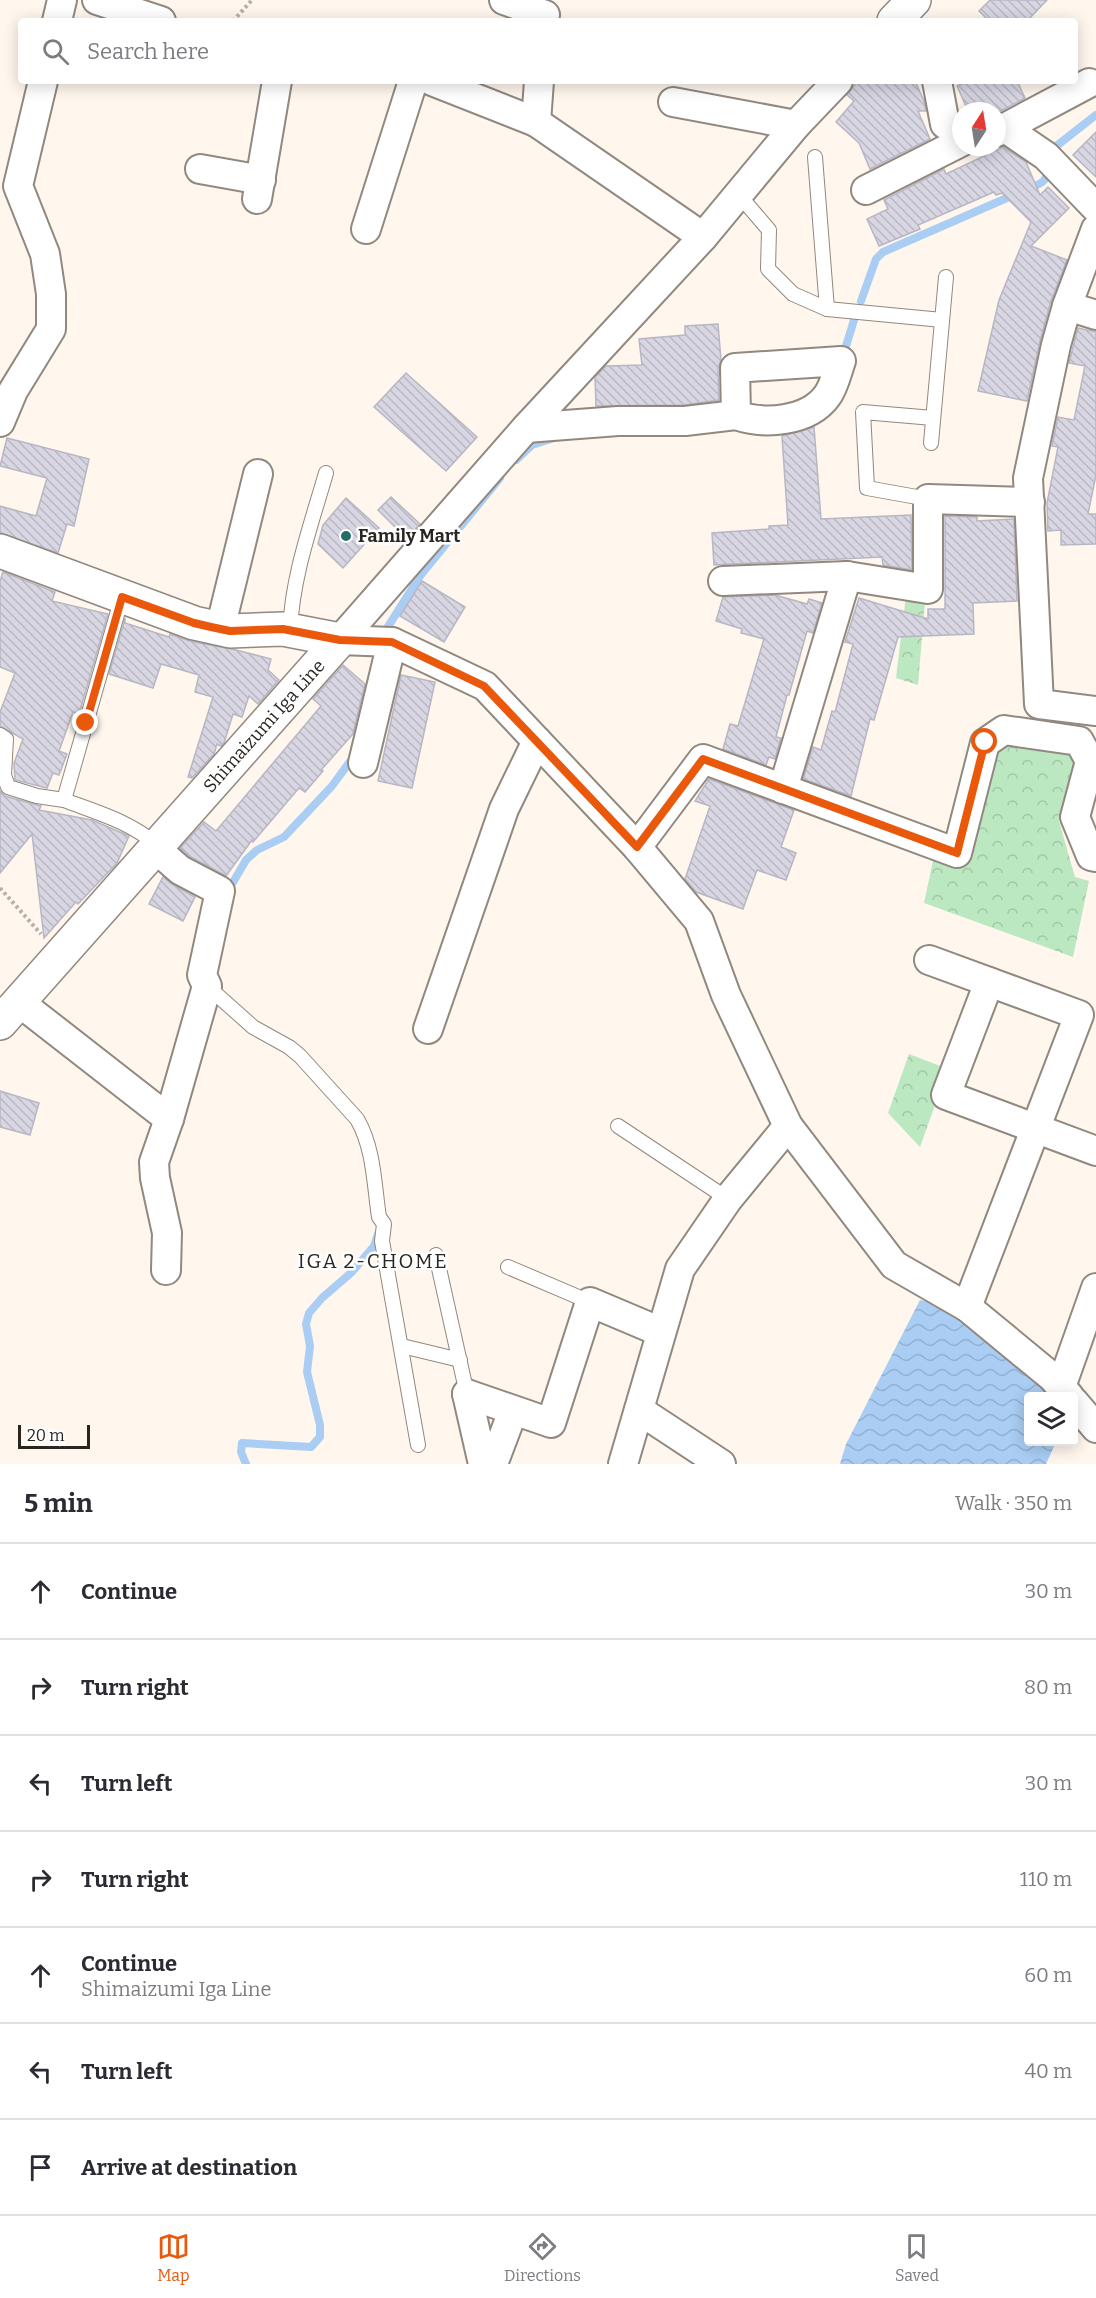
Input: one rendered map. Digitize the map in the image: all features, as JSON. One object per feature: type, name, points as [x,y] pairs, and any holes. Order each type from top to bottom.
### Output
[{"type":"main road","points":[[897,18],[914,0]]},
{"type":"main road","name":"Shimaizumi Iga Line","points":[[0,551],[194,623],[220,629],[290,631],[340,640]]},
{"type":"main road","name":"Shimaizumi Iga Line","points":[[9,1012],[340,640]]},
{"type":"street","points":[[58,18],[62,0]]},
{"type":"street","points":[[97,0],[152,18]]},
{"type":"street","points":[[504,0],[546,12]]},
{"type":"street","points":[[1006,127],[1089,83]]},
{"type":"street","points":[[0,422],[13,391],[51,329],[51,294],[45,254],[13,203],[42,84]]},
{"type":"street","points":[[200,169],[259,189],[276,84]]},
{"type":"street","points":[[366,229],[412,84]]},
{"type":"street","points":[[440,84],[536,122],[703,237]]},
{"type":"street","points":[[536,122],[539,84]]},
{"type":"street","points":[[340,640],[526,428],[703,237],[796,125],[835,84]]},
{"type":"street","points":[[938,84],[945,124],[952,128]]},
{"type":"street","points":[[673,102],[796,125]]},
{"type":"street","points":[[1006,133],[1046,156],[1096,208]]},
{"type":"street","points":[[866,190],[952,147]]},
{"type":"street","points":[[1096,229],[1067,306],[1056,345],[1028,478],[1040,704],[1096,711]]},
{"type":"street","points":[[1067,306],[1096,315]]},
{"type":"street","points":[[526,428],[618,421],[685,421],[736,415]]},
{"type":"street","points":[[220,629],[258,474]]},
{"type":"street","points":[[723,581],[848,576],[928,589],[928,499],[1030,502]]},
{"type":"street","points":[[783,789],[848,576]]},
{"type":"street","points":[[340,640],[392,642],[484,686],[637,847],[699,921],[726,995],[788,1126],[894,1265],[967,1308],[1052,1377],[1065,1392]]},
{"type":"street","points":[[363,763],[392,642]]},
{"type":"street","points":[[637,847],[703,759],[957,853],[985,742],[1004,730],[1079,741],[1090,761],[1075,818],[1091,856],[1096,857]]},
{"type":"street","points":[[428,1029],[504,809],[537,741]]},
{"type":"street","points":[[156,847],[180,870],[220,891],[202,975],[207,986],[169,1119],[154,1162],[155,1178],[167,1233],[166,1270]]},
{"type":"street","points":[[929,960],[1079,1016],[967,1308]]},
{"type":"street","points":[[989,982],[946,1095],[1096,1151]]},
{"type":"street","points":[[9,1012],[169,1119]]},
{"type":"street","points":[[623,1464],[680,1269],[728,1199],[788,1126]]},
{"type":"street","points":[[1069,1392],[1096,1288]]},
{"type":"street","points":[[467,1394],[551,1423],[590,1302],[661,1332]]},
{"type":"street","points":[[467,1394],[483,1464]]},
{"type":"street","points":[[1078,1407],[1096,1428]]},
{"type":"street","points":[[639,1410],[721,1464]]},
{"type":"street","points":[[493,1464],[513,1411]]},
{"type":"lane","points":[[815,157],[827,309]]},
{"type":"lane","points":[[739,195],[769,230],[768,269],[794,294],[827,309],[942,320]]},
{"type":"lane","points":[[931,443],[946,277]]},
{"type":"lane","points":[[928,499],[867,488],[863,412],[933,418]]},
{"type":"lane","points":[[290,631],[291,601],[295,580],[326,473]]},
{"type":"lane","points":[[64,800],[122,597]]},
{"type":"lane","points":[[0,735],[6,739],[4,775],[8,787],[38,796],[64,800],[108,815],[132,826],[156,847]]},
{"type":"lane","points":[[207,986],[253,1028],[289,1047],[300,1056],[357,1119],[363,1129],[368,1141],[379,1217],[384,1224],[382,1241],[418,1444]]},
{"type":"lane","points":[[618,1126],[728,1199]]},
{"type":"lane","points":[[436,1255],[467,1394]]},
{"type":"lane","points":[[508,1267],[590,1302]]},
{"type":"lane","points":[[402,1347],[460,1360]]},
{"type":"path","points":[[236,18],[252,0]]},
{"type":"path","points":[[0,888],[42,935]]},
{"type":"green space","points":[[906,596],[925,602],[918,685],[896,678]]},
{"type":"green space","points":[[1011,742],[1069,755],[1074,762],[1059,821],[1075,877],[1089,881],[1073,957],[924,903],[935,851],[970,862],[997,749]]},
{"type":"green space","points":[[909,1054],[948,1069],[920,1147],[888,1113]]},
{"type":"water","points":[[920,1300],[935,1303],[1031,1375],[1047,1392],[1024,1392],[1024,1446],[1054,1446],[1046,1464],[840,1464],[846,1444]]},
{"type":"building","points":[[990,0],[1047,0],[1030,18],[986,18],[979,11]]},
{"type":"building","points":[[856,84],[916,84],[926,111],[918,111],[930,139],[870,169],[859,143],[836,122],[854,101],[847,95]]},
{"type":"building","points":[[962,84],[1018,84],[1025,98],[1006,108],[1006,102],[964,102],[957,86]]},
{"type":"building","points":[[1096,132],[1096,177],[1073,155]]},
{"type":"building","points":[[1006,149],[1026,162],[1040,195],[1048,187],[1069,208],[1031,246],[1067,260],[1051,301],[1027,401],[978,391],[999,300],[1031,222],[1002,193],[996,195],[994,192],[918,225],[920,229],[879,246],[867,219],[888,209],[884,200],[944,169],[946,174],[984,156],[1006,156]]},
{"type":"building","points":[[718,324],[721,360],[718,368],[719,400],[684,405],[596,406],[595,377],[606,366],[642,365],[639,339],[685,335],[685,326]]},
{"type":"building","points":[[1078,328],[1096,332],[1096,475],[1088,514],[1096,514],[1096,544],[1061,545],[1061,530],[1048,531],[1047,503],[1058,447],[1052,446],[1058,417],[1074,420],[1085,366],[1069,363]]},
{"type":"building","points":[[406,373],[477,437],[446,471],[374,407]]},
{"type":"building","points":[[814,427],[821,519],[911,515],[912,570],[883,565],[882,557],[714,565],[712,533],[769,529],[769,526],[788,525],[782,436]]},
{"type":"building","points":[[7,438],[89,459],[74,526],[67,524],[58,553],[0,533],[0,506],[36,516],[47,478],[0,466]]},
{"type":"building","points":[[391,497],[420,524],[407,539],[378,510]]},
{"type":"building","name":"Family Mart","points":[[346,498],[379,528],[343,568],[318,544],[323,525]]},
{"type":"building","points":[[945,516],[977,517],[977,521],[1014,519],[1017,601],[973,603],[974,634],[898,637],[874,720],[870,719],[851,796],[803,779],[813,747],[821,750],[832,711],[835,712],[853,644],[845,642],[859,598],[928,619],[928,609],[945,609]]},
{"type":"building","points":[[3,572],[55,592],[52,601],[108,614],[79,714],[73,712],[59,751],[67,754],[59,775],[53,773],[47,788],[15,780],[14,763],[23,739],[0,726],[0,712],[15,673],[0,667],[0,581]]},
{"type":"building","points":[[422,581],[465,607],[444,642],[400,616]]},
{"type":"building","points":[[775,595],[807,604],[809,599],[822,603],[813,633],[807,631],[789,695],[787,695],[776,737],[781,738],[775,759],[769,757],[766,765],[723,749],[730,724],[738,726],[764,639],[741,633],[742,629],[716,621],[723,597]]},
{"type":"building","points":[[125,618],[125,623],[169,637],[170,634],[190,641],[271,659],[268,670],[279,680],[258,704],[249,696],[242,717],[233,714],[224,743],[221,746],[217,744],[214,754],[192,778],[188,777],[213,697],[195,692],[199,675],[161,664],[153,688],[109,674]]},
{"type":"building","points":[[343,665],[365,684],[353,734],[305,792],[299,788],[253,842],[252,840],[226,876],[189,856],[180,848],[204,822],[216,831],[321,706],[313,699]]},
{"type":"building","points":[[401,675],[435,682],[412,788],[378,781]]},
{"type":"building","points":[[709,779],[794,810],[781,847],[796,853],[786,880],[757,870],[743,909],[696,892],[685,879],[710,806],[695,801]]},
{"type":"building","points":[[0,791],[5,796],[41,806],[39,810],[92,820],[129,836],[117,863],[78,904],[76,902],[44,938],[32,834],[0,873]]},
{"type":"building","points":[[163,877],[195,897],[183,921],[149,904]]},
{"type":"building","points":[[0,1091],[39,1103],[30,1135],[0,1127]]},
{"type":"waterway","points":[[1050,151],[1096,115]]},
{"type":"waterway","points":[[1027,189],[1044,181],[1047,170]]},
{"type":"waterway","points":[[861,301],[876,259],[883,252],[1016,194]]},
{"type":"waterway","points":[[843,356],[854,320]]},
{"type":"waterway","points":[[516,460],[532,445],[554,438]]},
{"type":"waterway","points":[[384,633],[420,576],[500,478]]},
{"type":"waterway","points":[[228,891],[246,860],[257,850],[284,837],[332,786],[354,756]]},
{"type":"waterway","points":[[246,1464],[241,1452],[242,1443],[311,1447],[320,1437],[320,1425],[307,1372],[310,1346],[306,1324],[309,1313],[322,1298],[352,1272],[374,1246],[378,1234]]},
{"type":"place","name":"Family Mart","points":[[346,536]]},
{"type":"district","name":"IGA 2-CHOME","points":[[373,1261]]},
{"type":"route","points":[[86,723],[122,597],[194,623],[230,631],[283,629],[340,640],[392,642],[484,686],[637,847],[703,759],[957,853],[985,742]]}]
